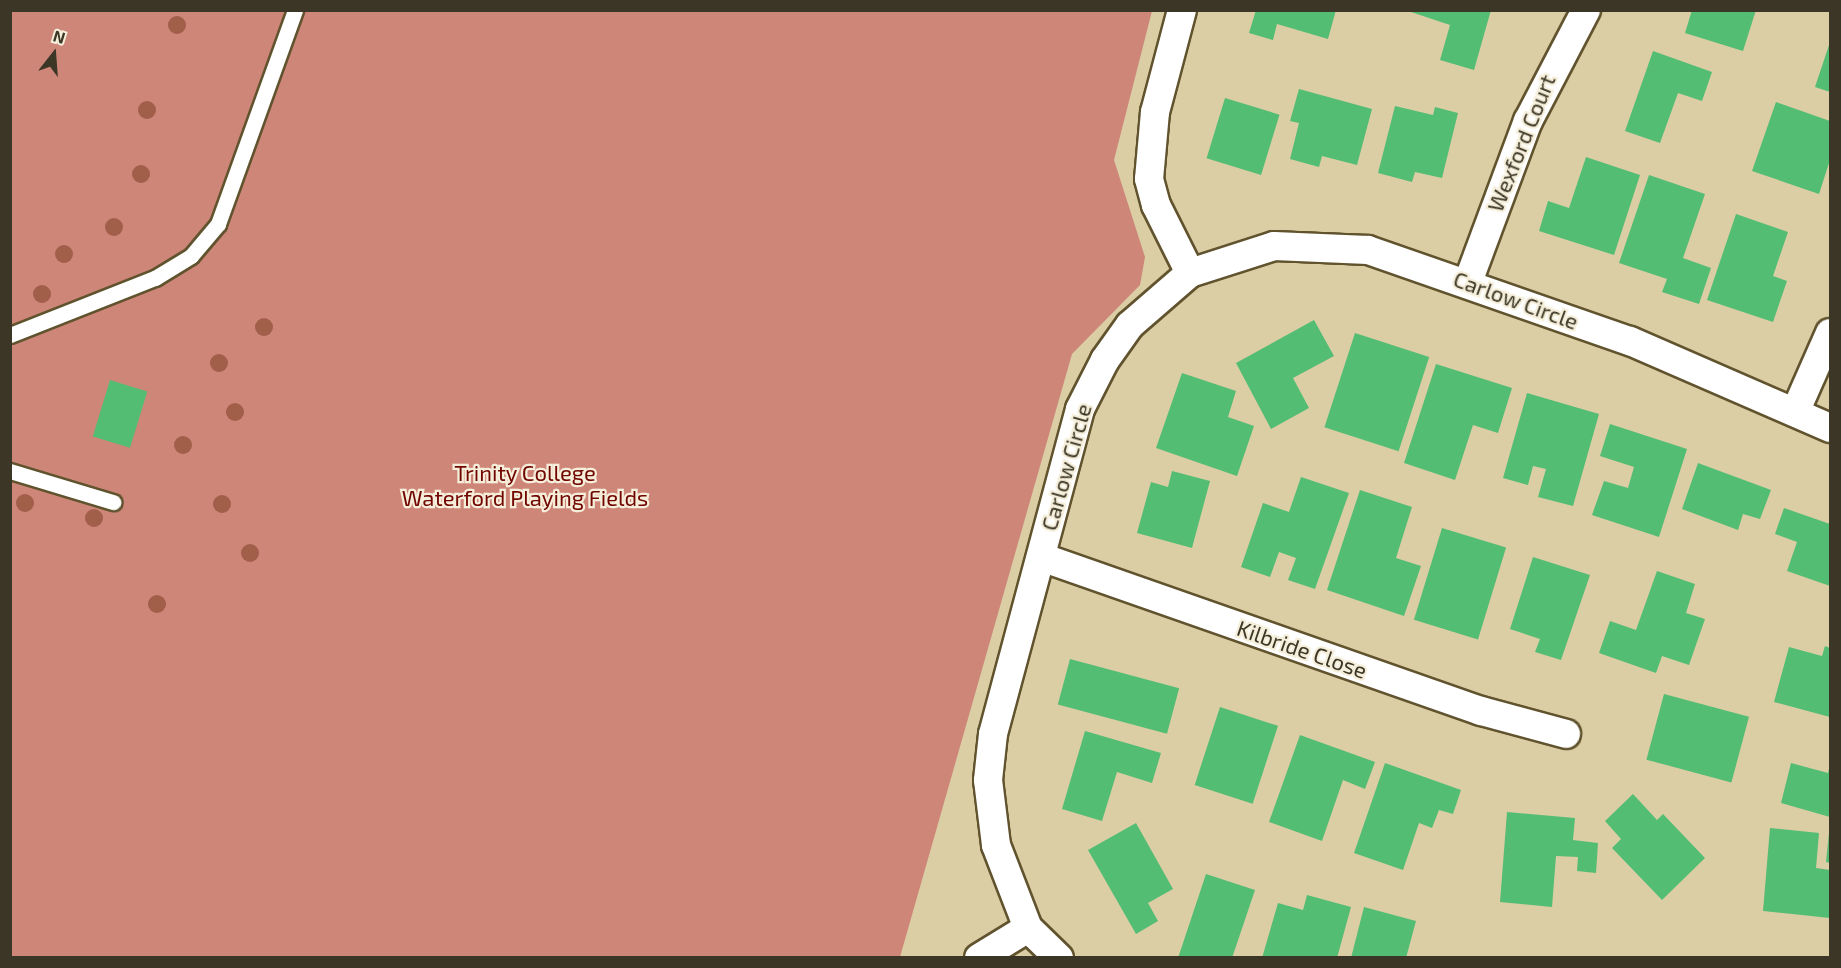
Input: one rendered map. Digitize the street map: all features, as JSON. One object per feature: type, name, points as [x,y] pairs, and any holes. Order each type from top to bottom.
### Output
[{"type":"street","points":[[1182,10],[1155,112],[1149,179],[1156,205],[1190,273]]},
{"type":"street","name":"Wexford Court","points":[[1468,282],[1532,110],[1586,10]]},
{"type":"street","name":"Carlow Circle","points":[[1059,957],[1028,928],[996,845],[988,780],[993,734],[1073,431],[1095,378],[1130,325],[1190,273],[1274,246],[1324,245],[1368,250],[1468,282],[1630,341],[1796,410],[1830,428]]},
{"type":"street","points":[[1796,410],[1830,333]]},
{"type":"street","name":"Kilbride Close","points":[[1041,556],[1480,711],[1566,734]]},
{"type":"street","points":[[979,957],[1028,928]]},
{"type":"lane","points":[[10,335],[155,278],[191,256],[218,224],[295,10]]},
{"type":"lane","points":[[10,471],[113,502]]},
{"type":"green space","name":"Trinity College Waterford Playing Fields","points":[[10,11],[1152,11],[1114,160],[1145,257],[1140,285],[1072,354],[900,957],[11,957]]},
{"type":"building","points":[[1256,10],[1336,10],[1328,39],[1277,24],[1273,40],[1249,33]]},
{"type":"building","points":[[1405,10],[1491,10],[1474,70],[1440,60],[1450,25]]},
{"type":"building","points":[[1692,10],[1756,10],[1743,51],[1685,33]]},
{"type":"building","points":[[1830,42],[1830,92],[1815,87]]},
{"type":"building","points":[[1653,51],[1712,72],[1702,101],[1678,93],[1660,143],[1625,131]]},
{"type":"building","points":[[1299,89],[1372,109],[1357,165],[1322,156],[1319,167],[1290,159],[1299,123],[1290,121]]},
{"type":"building","points":[[1225,98],[1280,115],[1261,175],[1207,158]]},
{"type":"building","points":[[1776,102],[1830,121],[1830,160],[1819,194],[1752,171]]},
{"type":"building","points":[[1395,106],[1433,115],[1435,107],[1458,113],[1442,178],[1415,172],[1412,182],[1378,173]]},
{"type":"building","points":[[1586,157],[1640,175],[1614,255],[1539,231],[1548,201],[1569,208]]},
{"type":"building","points":[[1649,175],[1705,194],[1683,258],[1711,268],[1699,304],[1662,292],[1667,279],[1619,263]]},
{"type":"building","points":[[1736,214],[1788,232],[1773,276],[1787,281],[1773,322],[1707,300]]},
{"type":"building","points":[[1314,320],[1334,356],[1293,378],[1309,408],[1271,429],[1236,363]]},
{"type":"building","points":[[1355,333],[1429,357],[1399,451],[1324,427]]},
{"type":"building","points":[[1436,364],[1512,388],[1498,433],[1473,425],[1455,480],[1404,463]]},
{"type":"building","points":[[1182,373],[1236,391],[1228,417],[1254,426],[1237,476],[1156,448]]},
{"type":"building","points":[[110,380],[147,391],[130,448],[93,436]]},
{"type":"building","points":[[1527,393],[1599,414],[1573,506],[1538,497],[1546,469],[1533,466],[1528,485],[1503,478]]},
{"type":"building","points":[[1610,424],[1687,449],[1659,537],[1592,515],[1604,481],[1628,488],[1634,467],[1600,456]]},
{"type":"building","points":[[1698,463],[1771,490],[1760,519],[1743,514],[1738,530],[1682,509]]},
{"type":"building","points":[[1172,471],[1210,481],[1192,548],[1137,533],[1151,482],[1168,487]]},
{"type":"building","points":[[1301,477],[1349,493],[1315,589],[1288,580],[1296,558],[1279,552],[1270,577],[1241,567],[1263,503],[1289,512]]},
{"type":"building","points":[[1360,490],[1412,507],[1396,558],[1421,566],[1404,616],[1327,590]]},
{"type":"building","points":[[1784,508],[1830,524],[1830,586],[1787,571],[1797,542],[1775,534]]},
{"type":"building","points":[[1442,528],[1506,548],[1478,639],[1414,620]]},
{"type":"building","points":[[1533,557],[1590,575],[1561,660],[1535,652],[1540,639],[1510,629]]},
{"type":"building","points":[[1657,571],[1695,584],[1686,613],[1705,619],[1689,665],[1662,656],[1656,673],[1599,653],[1610,621],[1636,630]]},
{"type":"building","points":[[1825,646],[1830,648],[1830,717],[1774,702],[1789,647],[1822,656]]},
{"type":"building","points":[[1070,659],[1179,688],[1167,734],[1058,704]]},
{"type":"building","points":[[1664,694],[1749,717],[1731,782],[1646,760]]},
{"type":"building","points":[[1220,707],[1278,726],[1253,804],[1195,785]]},
{"type":"building","points":[[1085,731],[1161,753],[1152,783],[1117,772],[1102,821],[1062,809]]},
{"type":"building","points":[[1300,735],[1375,762],[1365,789],[1343,780],[1322,841],[1269,822]]},
{"type":"building","points":[[1385,763],[1461,790],[1453,814],[1439,810],[1432,828],[1419,823],[1403,870],[1354,853]]},
{"type":"building","points":[[1791,763],[1828,773],[1830,765],[1830,817],[1781,803]]},
{"type":"building","points":[[1633,794],[1657,820],[1663,814],[1705,858],[1662,900],[1612,848],[1621,839],[1605,821]]},
{"type":"building","points":[[1507,812],[1575,818],[1573,840],[1598,843],[1596,873],[1577,871],[1578,857],[1556,856],[1552,907],[1500,902]]},
{"type":"building","points":[[1136,823],[1173,889],[1148,903],[1158,921],[1136,934],[1088,850]]},
{"type":"building","points":[[1770,828],[1819,833],[1816,868],[1830,870],[1830,918],[1763,911]]},
{"type":"building","points":[[1830,833],[1830,863],[1826,862]]},
{"type":"building","points":[[1206,874],[1255,890],[1232,958],[1178,958]]},
{"type":"building","points":[[1307,895],[1351,907],[1337,958],[1262,958],[1278,903],[1303,910]]},
{"type":"building","points":[[1364,907],[1416,921],[1406,958],[1351,958]]}]
